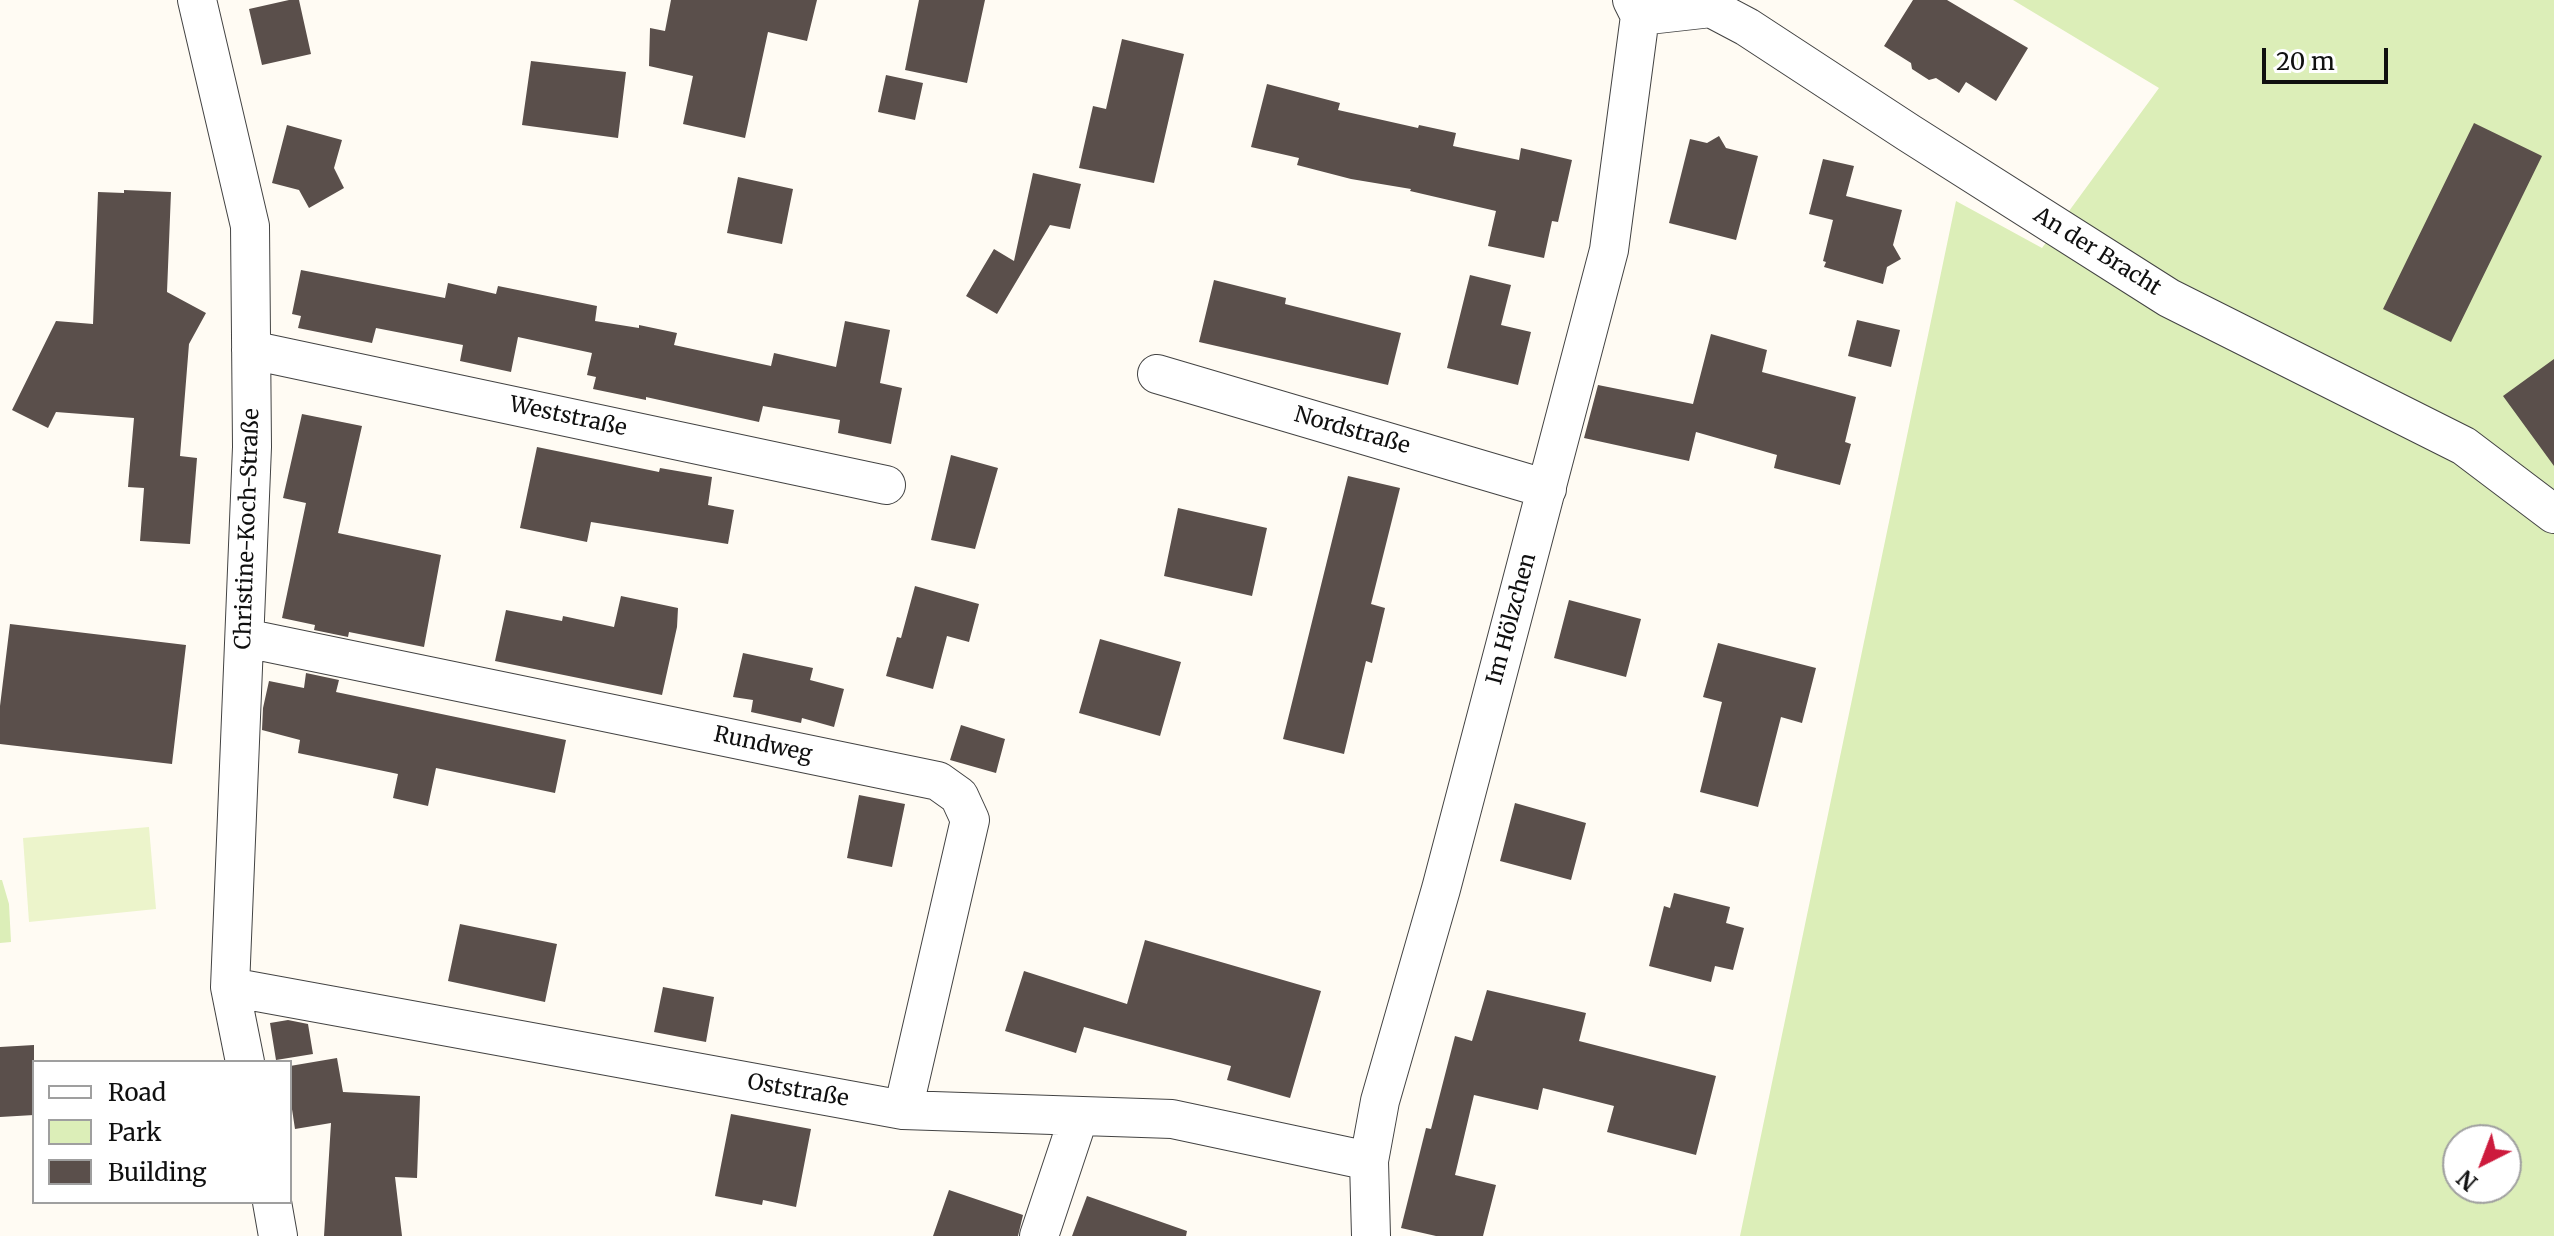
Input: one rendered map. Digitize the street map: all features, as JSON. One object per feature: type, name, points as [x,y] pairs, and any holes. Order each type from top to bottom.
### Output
[{"type":"street","name":"Christine-Koch-Straße","points":[[197,0],[250,226],[252,447],[230,987],[245,1060]]},
{"type":"street","name":"Im Hölzchen","points":[[1371,1236],[1369,1161],[1380,1101],[1441,889],[1609,250],[1636,8]]},
{"type":"street","name":"An der Bracht","points":[[1636,8],[1711,8],[1747,27],[2169,298],[2464,446],[2554,514]]},
{"type":"street","name":"Weststraße","points":[[251,350],[886,485]]},
{"type":"street","name":"Nordstraße","points":[[1157,374],[1547,489]]},
{"type":"street","name":"Rundweg","points":[[245,638],[938,781],[959,796],[970,820],[903,1110]]},
{"type":"street","name":"Oststraße","points":[[230,987],[903,1110],[1172,1119],[1369,1161]]},
{"type":"street","points":[[1039,1236],[1079,1116]]},
{"type":"street","points":[[272,1204],[278,1236]]},
{"type":"green space","points":[[2013,0],[2554,0],[2554,1236],[1740,1236],[1956,201],[2042,248],[2159,88]]},
{"type":"green space","points":[[149,827],[156,909],[29,922],[23,838]]},
{"type":"green space","points":[[0,880],[9,904],[11,942],[0,943]]},
{"type":"building","points":[[299,0],[311,54],[262,65],[249,9]]},
{"type":"building","points":[[671,0],[817,0],[807,41],[768,32],[745,138],[683,124],[693,76],[649,66],[650,28],[665,31]]},
{"type":"building","points":[[919,0],[985,0],[967,83],[905,70]]},
{"type":"building","points":[[1913,0],[1947,0],[2028,48],[1996,101],[1966,82],[1959,93],[1936,78],[1929,80],[1912,69],[1911,63],[1884,46]]},
{"type":"building","points":[[1122,39],[1184,54],[1154,183],[1079,168],[1093,106],[1106,109]]},
{"type":"building","points":[[531,61],[626,72],[618,138],[522,125]]},
{"type":"building","points":[[886,75],[923,83],[915,120],[878,112]]},
{"type":"building","points":[[1267,84],[1340,103],[1338,110],[1456,133],[1453,146],[1519,160],[1521,148],[1572,160],[1558,222],[1552,221],[1544,258],[1488,246],[1496,211],[1297,165],[1299,158],[1251,147]]},
{"type":"building","points":[[2474,123],[2542,156],[2451,342],[2383,309]]},
{"type":"building","points":[[287,125],[342,140],[334,168],[344,188],[309,208],[299,190],[272,183]]},
{"type":"building","points":[[1719,136],[1726,148],[1758,156],[1736,240],[1669,223],[1690,139],[1707,143]]},
{"type":"building","points":[[1823,159],[1854,166],[1846,196],[1902,210],[1893,245],[1901,259],[1887,267],[1883,284],[1824,267],[1833,220],[1809,214]]},
{"type":"building","points":[[1033,173],[1081,184],[1070,229],[1050,225],[997,314],[966,296],[994,249],[1014,261]]},
{"type":"building","points":[[738,177],[793,189],[782,244],[727,233]]},
{"type":"building","points":[[124,190],[171,192],[167,292],[206,313],[189,344],[180,456],[197,458],[190,544],[140,541],[144,488],[128,487],[134,418],[56,412],[48,428],[12,410],[56,321],[93,324],[98,192],[124,193]]},
{"type":"building","points":[[301,270],[445,298],[448,283],[496,294],[498,286],[597,306],[595,321],[639,328],[639,325],[677,333],[674,345],[771,366],[774,353],[836,367],[845,321],[890,330],[880,383],[902,388],[891,444],[838,433],[840,420],[763,406],[759,422],[646,397],[646,400],[593,389],[596,377],[587,375],[592,353],[518,337],[511,372],[460,361],[463,345],[376,328],[372,343],[298,328],[301,316],[292,314]]},
{"type":"building","points":[[1470,275],[1511,285],[1501,325],[1531,332],[1518,385],[1447,368]]},
{"type":"building","points":[[1214,280],[1286,298],[1285,304],[1401,333],[1388,385],[1199,342]]},
{"type":"building","points":[[1857,320],[1900,330],[1891,367],[1848,356]]},
{"type":"building","points":[[1711,334],[1767,350],[1762,372],[1856,397],[1845,442],[1851,444],[1840,485],[1774,468],[1777,455],[1696,432],[1689,461],[1584,438],[1598,385],[1693,404]]},
{"type":"building","points":[[2554,359],[2554,466],[2503,396]]},
{"type":"building","points":[[302,414],[362,426],[338,533],[441,555],[424,647],[349,632],[348,637],[314,630],[315,625],[282,618],[306,503],[283,498]]},
{"type":"building","points":[[537,447],[659,472],[660,468],[712,477],[708,505],[734,510],[728,544],[591,522],[587,542],[520,528]]},
{"type":"building","points":[[951,455],[998,468],[975,549],[931,540]]},
{"type":"building","points":[[1348,476],[1400,488],[1371,604],[1385,608],[1372,663],[1366,661],[1344,754],[1283,739]]},
{"type":"building","points":[[1178,508],[1267,528],[1252,596],[1164,576]]},
{"type":"building","points":[[915,586],[979,604],[969,642],[947,636],[933,689],[886,676],[897,637],[901,638]]},
{"type":"building","points":[[621,596],[678,608],[677,627],[662,695],[495,661],[506,610],[562,621],[563,616],[614,627]]},
{"type":"building","points":[[1569,600],[1641,619],[1626,677],[1554,658]]},
{"type":"building","points":[[10,624],[186,645],[172,764],[0,744],[0,706]]},
{"type":"building","points":[[1100,639],[1181,662],[1160,736],[1079,713]]},
{"type":"building","points":[[1718,643],[1816,668],[1802,723],[1781,717],[1758,807],[1700,792],[1722,702],[1703,697]]},
{"type":"building","points":[[743,653],[813,668],[810,680],[844,689],[834,727],[802,718],[801,723],[751,712],[753,700],[733,697]]},
{"type":"building","points":[[306,673],[339,680],[336,692],[566,740],[555,793],[436,768],[428,806],[393,798],[398,774],[298,753],[300,740],[262,730],[263,708],[269,681],[304,688]]},
{"type":"building","points":[[961,725],[1005,739],[996,773],[950,760]]},
{"type":"building","points":[[859,795],[905,804],[892,867],[847,858]]},
{"type":"building","points":[[1515,803],[1586,823],[1571,880],[1500,861]]},
{"type":"building","points":[[1674,893],[1730,907],[1726,923],[1744,928],[1733,970],[1715,966],[1711,982],[1649,966],[1664,906],[1670,908]]},
{"type":"building","points":[[460,924],[557,944],[545,1002],[448,981]]},
{"type":"building","points":[[1145,940],[1321,991],[1290,1098],[1227,1080],[1231,1066],[1084,1027],[1076,1053],[1005,1031],[1024,971],[1127,1004]]},
{"type":"building","points":[[663,987],[714,997],[706,1042],[654,1032]]},
{"type":"building","points":[[1487,990],[1586,1013],[1579,1041],[1716,1076],[1696,1155],[1607,1132],[1614,1106],[1543,1088],[1538,1110],[1474,1095],[1455,1175],[1496,1185],[1483,1236],[1436,1236],[1401,1228],[1426,1128],[1431,1129],[1455,1036],[1472,1041]]},
{"type":"building","points":[[288,1020],[308,1024],[313,1054],[276,1060],[270,1023]]},
{"type":"building","points":[[34,1045],[32,1115],[0,1117],[0,1047]]},
{"type":"building","points":[[337,1058],[343,1092],[420,1096],[417,1178],[395,1177],[402,1236],[324,1236],[331,1123],[295,1129],[292,1066]]},
{"type":"building","points":[[731,1114],[811,1129],[796,1207],[763,1200],[762,1205],[715,1196]]},
{"type":"building","points":[[949,1190],[1023,1215],[1018,1236],[933,1236]]},
{"type":"building","points":[[1087,1196],[1187,1231],[1186,1236],[1072,1236]]}]
